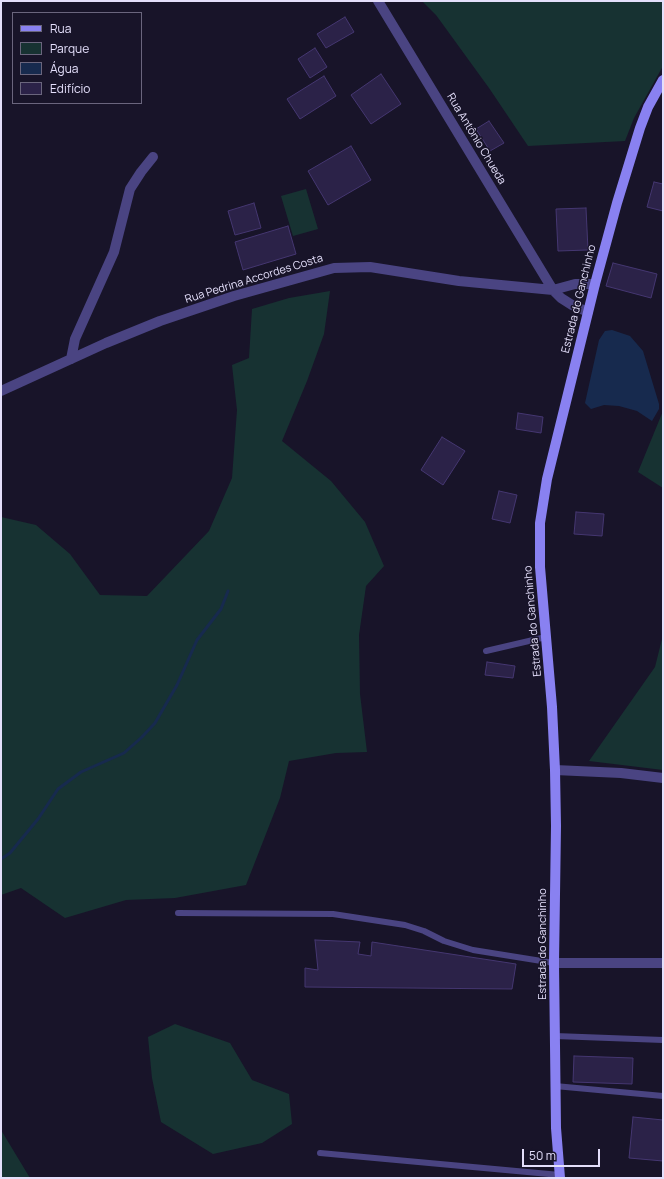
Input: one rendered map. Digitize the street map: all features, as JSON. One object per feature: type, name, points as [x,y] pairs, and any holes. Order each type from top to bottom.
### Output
[{"type":"street","name":"Rua Antônio Chueda","points":[[378,1],[553,290]]},
{"type":"street","name":"Estrada do Ganchinho","points":[[560,1176],[557,1153],[555,1086],[555,770],[540,567],[540,523],[547,479],[595,284],[617,203],[640,128],[648,107],[663,80]]},
{"type":"street","points":[[71,359],[75,339],[114,252],[130,189],[153,157]]},
{"type":"street","name":"Rua Pedrina Accordes Costa","points":[[1,391],[71,359],[180,313],[294,278],[334,268],[370,267],[459,281],[553,290],[575,284],[595,284]]},
{"type":"street","points":[[553,290],[561,298],[572,305],[588,312]]},
{"type":"street","points":[[555,770],[663,778]]},
{"type":"street","points":[[554,963],[663,964]]},
{"type":"lane","points":[[486,651],[546,637]]},
{"type":"lane","points":[[178,913],[333,914],[405,925],[424,931],[444,941],[473,950],[554,963]]},
{"type":"lane","points":[[555,1036],[663,1040]]},
{"type":"lane","points":[[555,1086],[663,1096]]},
{"type":"lane","points":[[320,1153],[560,1176]]},
{"type":"green space","points":[[422,1],[663,1],[663,66],[634,118],[625,141],[528,146],[489,88],[436,15]]},
{"type":"green space","points":[[306,189],[318,229],[293,236],[281,196]]},
{"type":"green space","points":[[330,291],[324,334],[307,381],[282,441],[331,481],[365,522],[384,566],[366,586],[359,635],[360,694],[367,752],[336,753],[289,761],[280,798],[246,885],[175,898],[126,900],[65,918],[21,888],[1,895],[1,517],[36,525],[70,554],[100,595],[147,596],[209,531],[232,478],[237,410],[232,365],[249,358],[252,309],[289,298]]},
{"type":"green space","points":[[663,411],[663,488],[638,472]]},
{"type":"green space","points":[[663,635],[663,770],[589,761],[655,667]]},
{"type":"green space","points":[[175,1024],[230,1043],[252,1080],[289,1094],[292,1124],[262,1143],[213,1154],[161,1122],[152,1078],[148,1037]]},
{"type":"green space","points":[[1,1130],[30,1178],[1,1178]]},
{"type":"water","points":[[612,330],[630,336],[643,351],[659,404],[659,409],[652,421],[637,411],[619,406],[604,405],[591,409],[585,403],[599,340],[605,331]]},
{"type":"building","points":[[345,17],[354,32],[326,48],[317,34]]},
{"type":"building","points":[[315,48],[327,67],[310,78],[298,59]]},
{"type":"building","points":[[381,74],[401,104],[371,124],[351,95]]},
{"type":"building","points":[[324,76],[336,96],[300,119],[287,99]]},
{"type":"building","points":[[489,121],[504,143],[490,151],[476,129]]},
{"type":"building","points":[[351,146],[371,180],[328,205],[308,171]]},
{"type":"building","points":[[654,182],[663,184],[663,211],[647,207]]},
{"type":"building","points":[[254,203],[261,228],[235,235],[228,211]]},
{"type":"building","points":[[586,208],[588,250],[558,251],[556,209]]},
{"type":"building","points":[[288,226],[296,254],[243,270],[235,242]]},
{"type":"building","points":[[613,263],[657,274],[651,298],[606,286]]},
{"type":"building","points":[[518,413],[543,417],[541,433],[516,429]]},
{"type":"building","points":[[442,437],[465,451],[443,485],[421,470]]},
{"type":"building","points":[[499,491],[517,495],[510,523],[492,519]]},
{"type":"building","points":[[576,512],[604,514],[602,536],[574,534]]},
{"type":"building","points":[[487,662],[515,666],[513,678],[485,675]]},
{"type":"building","points":[[315,940],[360,942],[358,954],[371,956],[372,942],[516,964],[512,989],[305,987],[305,968],[318,970]]},
{"type":"building","points":[[574,1056],[633,1058],[632,1084],[573,1082]]},
{"type":"building","points":[[633,1117],[663,1120],[663,1161],[629,1158]]},
{"type":"waterway","points":[[1,859],[10,853],[38,819],[58,789],[81,772],[124,753],[155,723],[177,685],[197,640],[221,609],[228,591]]}]
